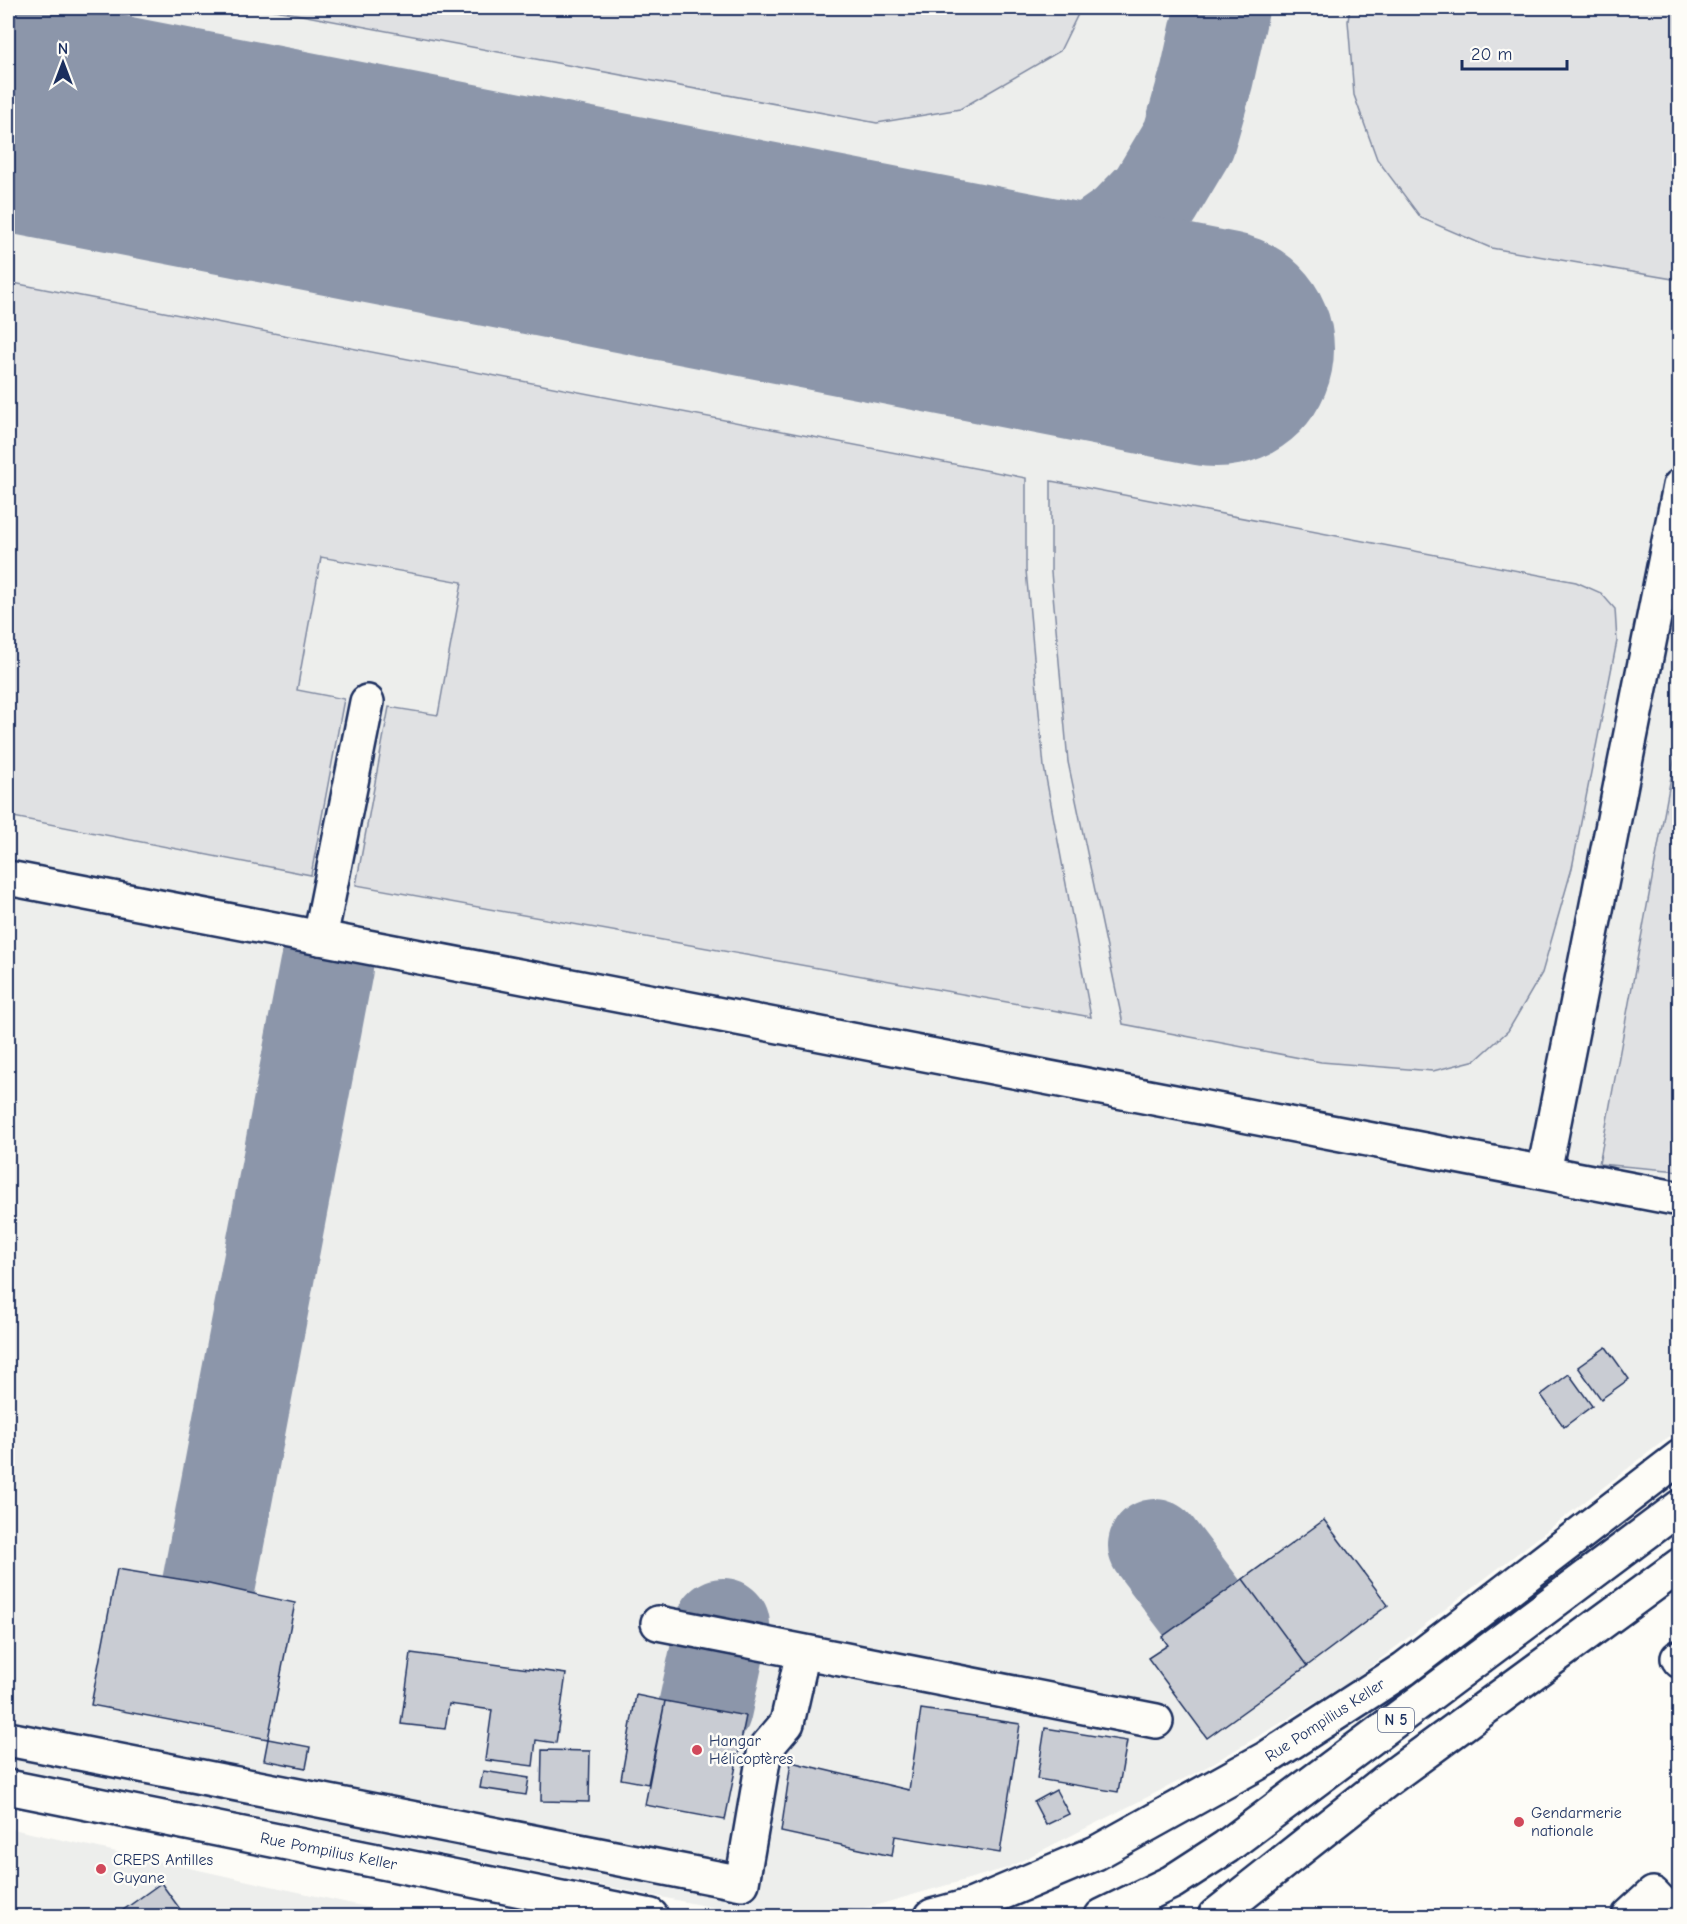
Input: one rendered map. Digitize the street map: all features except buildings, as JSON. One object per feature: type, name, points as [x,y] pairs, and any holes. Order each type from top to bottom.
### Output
[{"type":"street","points":[[1544,1172],[1680,486]]},
{"type":"street","points":[[320,938],[367,702]]},
{"type":"street","points":[[8,878],[1680,1199]]},
{"type":"street","name":"Rue Pompilius Keller","points":[[932,1917],[973,1905],[1096,1853],[1268,1758],[1404,1669],[1680,1457]]},
{"type":"street","name":"N 5","points":[[1102,1917],[1172,1882],[1226,1847],[1680,1507]]},
{"type":"street","name":"N 5","points":[[1215,1917],[1387,1780],[1679,1567]]},
{"type":"street","points":[[658,1623],[1156,1721]]},
{"type":"street","points":[[8,1739],[742,1883],[765,1749],[787,1723],[803,1652]]},
{"type":"street","name":"Rue Pompilius Keller","points":[[8,1787],[651,1917]]},
{"type":"street","points":[[1629,1917],[1663,1905]]},
{"type":"shaded area","points":[[8,8],[1679,8],[1679,1429],[1353,1680],[1203,1769],[1007,1868],[874,1906],[817,1916],[756,1916],[8,1767]]},
{"type":"shaded area","points":[[264,8],[1081,8],[1060,51],[960,109],[877,123]]},
{"type":"shaded area","points":[[1350,8],[1679,8],[1679,280],[1491,248],[1421,218],[1377,159],[1354,95],[1348,21]]},
{"type":"shaded area","points":[[8,282],[1026,478],[1026,570],[1044,767],[1091,1017],[356,885],[389,707],[438,715],[462,582],[321,557],[297,690],[344,699],[311,875],[8,816]]},
{"type":"shaded area","points":[[1051,481],[1576,582],[1601,593],[1615,609],[1617,641],[1572,868],[1542,973],[1508,1031],[1476,1060],[1433,1071],[1321,1062],[1123,1024],[1068,762],[1051,572]]},
{"type":"shaded area","points":[[1679,734],[1679,1171],[1599,1164]]},
{"type":"shaded area","name":"CREPS Antilles Guyane","points":[[8,1828],[380,1910],[432,1916],[8,1916]]},
{"type":"taxiway","points":[[912,291],[985,286],[1039,274],[1086,254],[1126,226],[1155,196],[1189,139],[1207,76],[1222,8]]},
{"type":"taxiway","points":[[209,1584],[326,968]]},
{"type":"taxiway","points":[[1155,1546],[1202,1608]]},
{"type":"taxiway","points":[[705,1708],[723,1625]]},
{"type":"runway","points":[[8,113],[1216,349]]},
{"type":"place","name":"Hangar Hélicoptères","points":[[697,1750]]},
{"type":"place","name":"Gendarmerie nationale","points":[[1519,1822]]},
{"type":"place","name":"CREPS Antilles Guyane","points":[[101,1869]]}]
